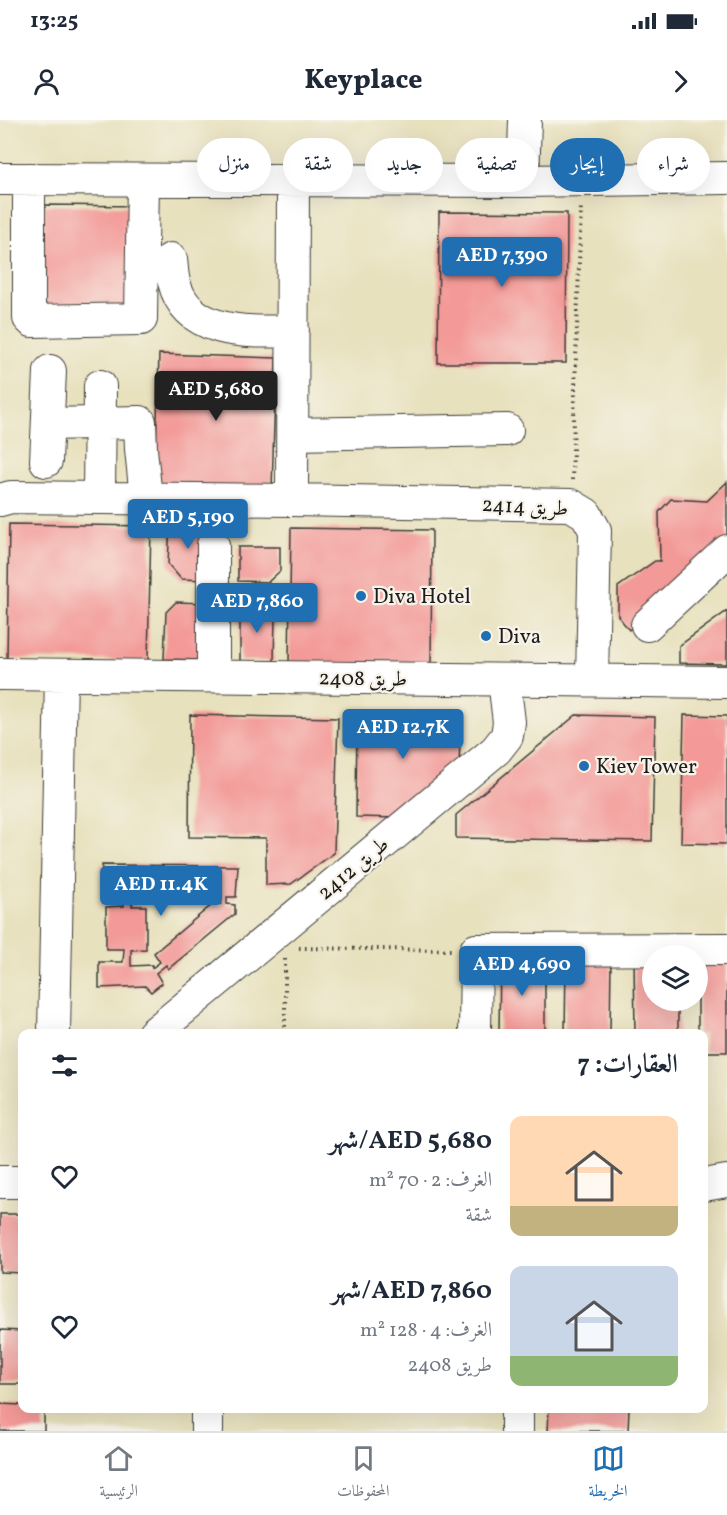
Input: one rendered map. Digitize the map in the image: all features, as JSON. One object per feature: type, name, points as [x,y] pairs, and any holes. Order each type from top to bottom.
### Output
[{"type":"street","points":[[524,138],[525,120]]},
{"type":"street","points":[[625,179],[727,178]]},
{"type":"street","points":[[143,180],[141,319],[32,321],[29,318],[15,179],[283,180]]},
{"type":"street","points":[[353,181],[455,181]]},
{"type":"street","points":[[292,500],[293,192]]},
{"type":"street","points":[[171,259],[174,282],[184,304],[202,320],[224,329],[293,332]]},
{"type":"street","points":[[46,460],[50,370]]},
{"type":"street","points":[[99,497],[100,387]]},
{"type":"street","points":[[49,424],[140,422],[146,498]]},
{"type":"street","points":[[293,434],[507,430]]},
{"type":"street","name":"طريق 2414","points":[[0,500],[11,497],[99,497],[572,505],[586,514],[595,530],[592,680]]},
{"type":"street","points":[[213,545],[213,676]]},
{"type":"street","points":[[647,625],[727,551]]},
{"type":"street","name":"طريق 2408","points":[[0,674],[727,682]]},
{"type":"street","points":[[54,1029],[60,675]]},
{"type":"street","name":"طريق 2412","points":[[159,1029],[496,750],[507,736],[509,722],[504,680]]},
{"type":"street","points":[[475,1029],[476,950],[727,949]]},
{"type":"street","points":[[708,1184],[727,1181]]},
{"type":"street","points":[[0,1182],[18,1182]]},
{"type":"street","points":[[708,1199],[727,1203]]},
{"type":"street","points":[[207,1413],[207,1431]]},
{"type":"street","points":[[517,1413],[517,1431]]},
{"type":"path","points":[[572,505],[582,192]]},
{"type":"path","points":[[257,948],[285,948],[285,1029]]},
{"type":"path","points":[[297,948],[476,950]]},
{"type":"building","points":[[44,205],[141,206],[139,316],[43,315]]},
{"type":"building","points":[[439,212],[567,213],[566,363],[438,363]]},
{"type":"building","points":[[159,354],[276,358],[272,489],[155,485]]},
{"type":"building","points":[[727,482],[727,543],[629,630],[618,616],[618,587],[655,561],[660,561],[659,512],[671,499],[707,501]]},
{"type":"building","points":[[170,522],[206,522],[205,580],[181,579],[168,564]]},
{"type":"building","points":[[9,524],[151,526],[148,661],[7,659]]},
{"type":"building","name":"Diva Hotel","points":[[291,528],[432,530],[431,664],[289,663]]},
{"type":"building","points":[[238,547],[280,547],[280,571],[268,582],[238,581]]},
{"type":"building","points":[[176,602],[203,603],[201,660],[164,659],[166,612]]},
{"type":"building","points":[[240,606],[266,606],[275,618],[274,661],[240,661]]},
{"type":"building","points":[[727,611],[727,664],[679,663],[679,646]]},
{"type":"building","points":[[357,714],[461,715],[459,765],[401,818],[356,817]]},
{"type":"building","points":[[190,715],[338,718],[334,853],[291,884],[266,885],[266,838],[189,837]]},
{"type":"building","name":"Kiev Tower","points":[[576,715],[655,717],[652,841],[456,838],[456,815]]},
{"type":"building","points":[[684,715],[727,716],[727,844],[681,843]]},
{"type":"building","points":[[102,865],[238,866],[236,897],[227,897],[227,904],[235,905],[235,914],[168,969],[166,965],[156,973],[162,983],[151,992],[145,986],[99,988],[99,962],[123,962],[124,949],[106,949],[106,907],[124,906],[124,895],[101,896]],"holes":[[[149,890],[175,890],[175,896],[221,896],[221,904],[213,904],[154,953],[160,962],[152,968],[152,965],[131,966],[131,950],[146,949],[146,906],[132,906],[133,896],[149,896]]]},
{"type":"building","points":[[727,954],[727,1052],[708,1052],[708,1029],[698,1029],[698,1011],[708,1011],[708,956]]},
{"type":"building","points":[[634,958],[642,958],[642,1011],[678,1011],[678,1029],[635,1029]]},
{"type":"building","points":[[500,959],[545,959],[545,1029],[499,1029]]},
{"type":"building","points":[[566,959],[611,960],[610,1029],[565,1029]]},
{"type":"building","points":[[0,1214],[18,1214],[18,1273],[0,1272]]},
{"type":"building","points":[[0,1330],[18,1331],[18,1384],[0,1384]]},
{"type":"building","points":[[0,1404],[18,1405],[18,1413],[44,1413],[44,1431],[0,1431]]},
{"type":"building","points":[[549,1413],[629,1413],[628,1431],[548,1431]]},
{"type":"place","name":"Diva Hotel","points":[[361,596]]},
{"type":"place","name":"Diva","points":[[486,636]]},
{"type":"place","name":"Kiev Tower","points":[[584,766]]}]
